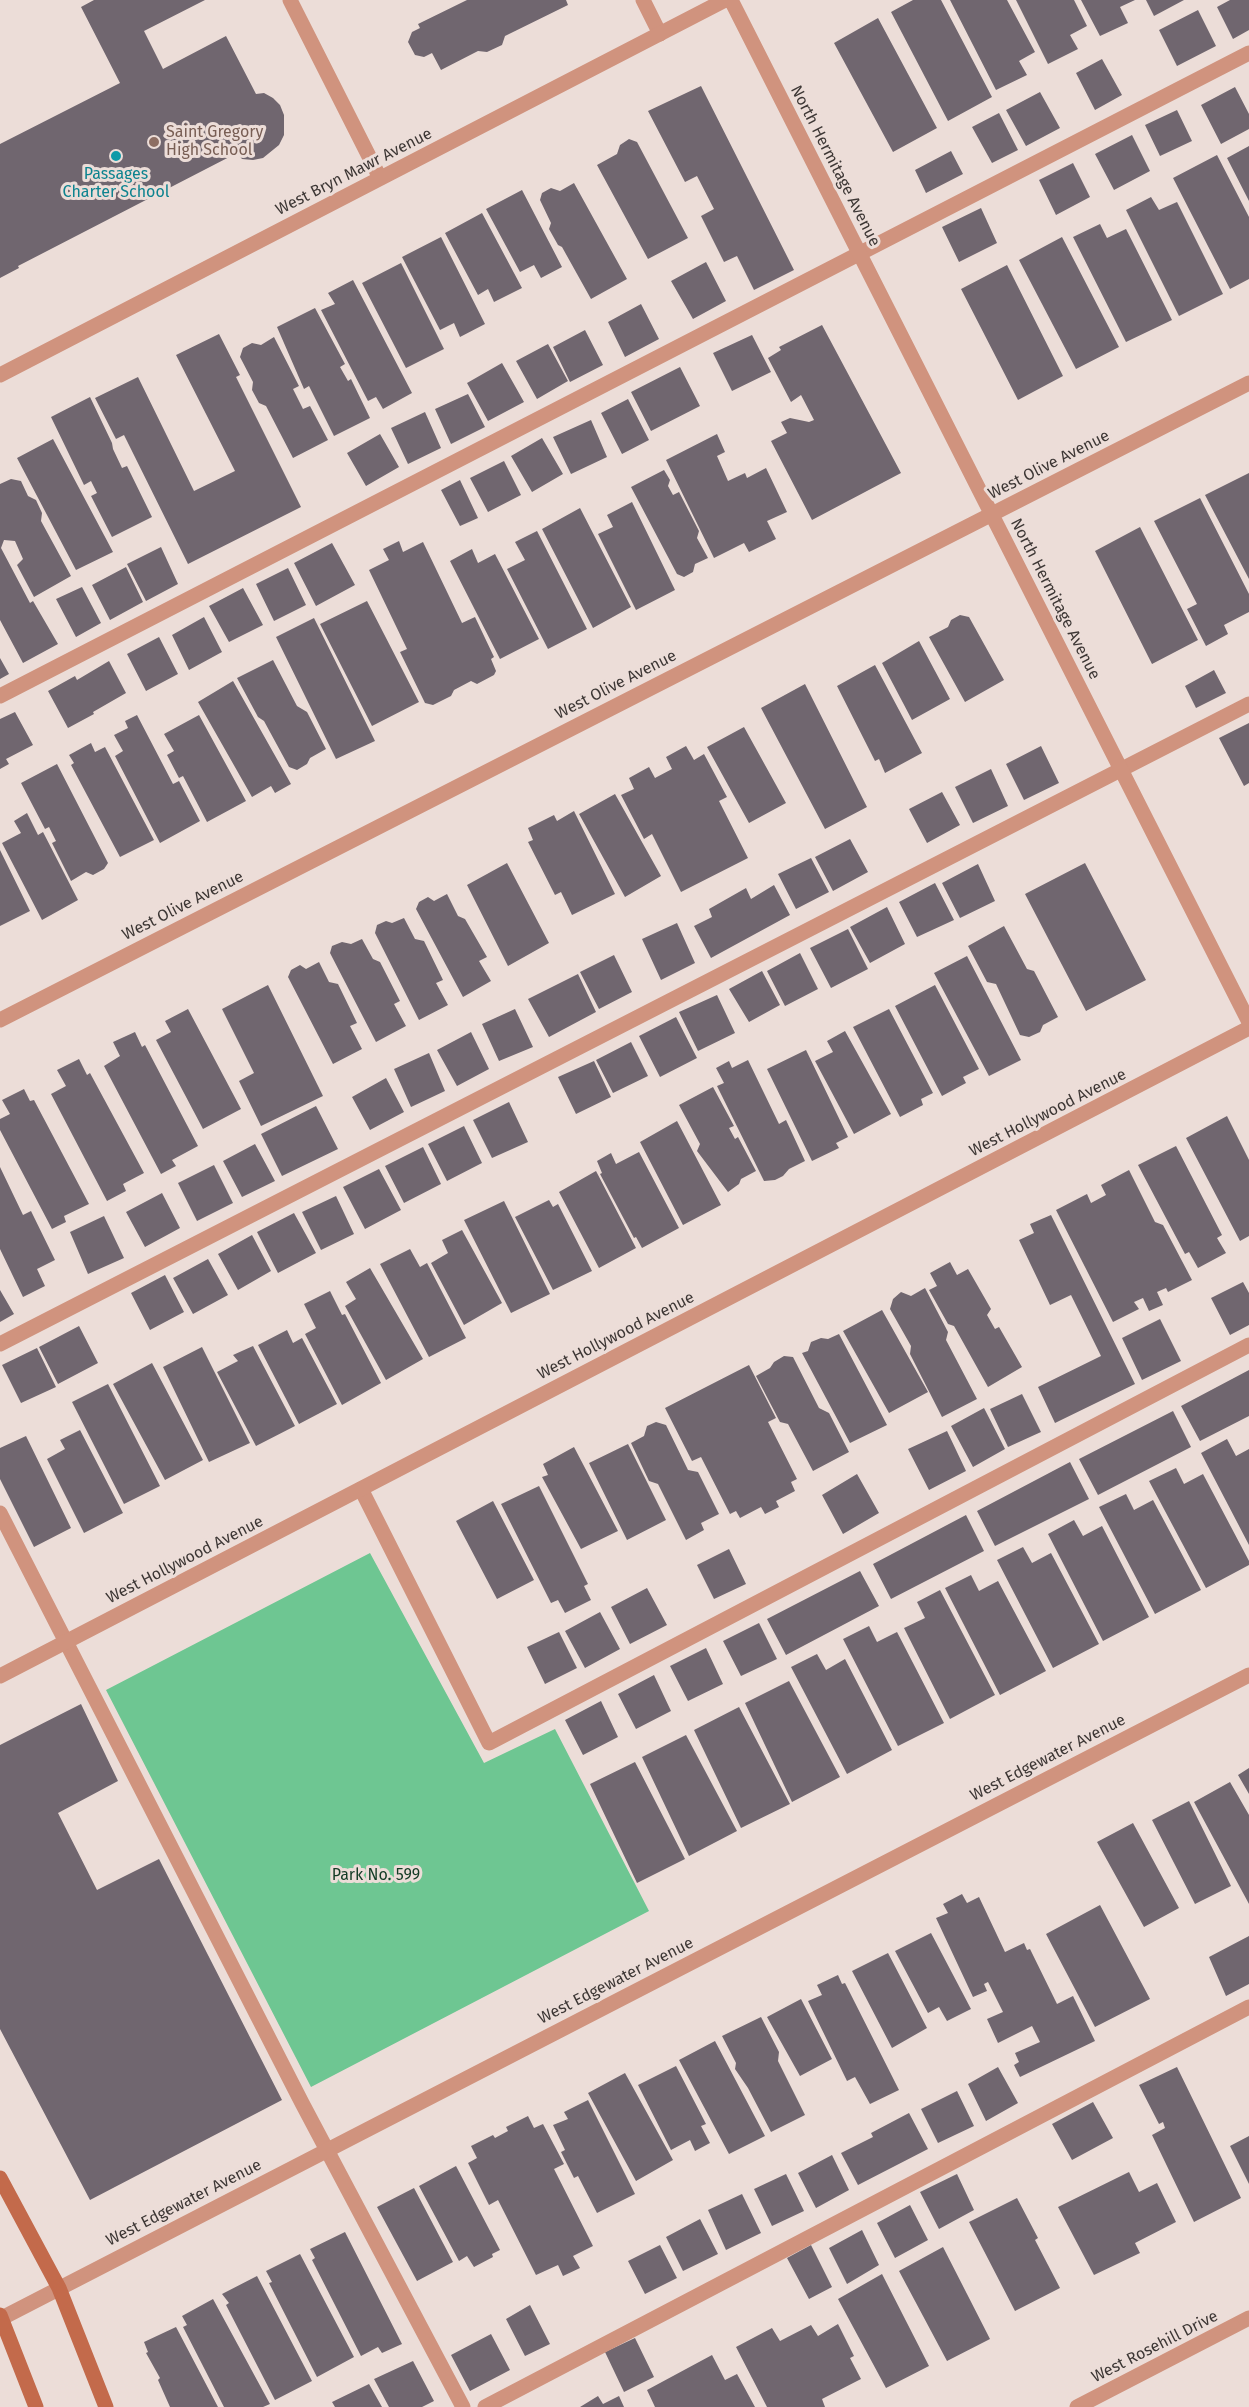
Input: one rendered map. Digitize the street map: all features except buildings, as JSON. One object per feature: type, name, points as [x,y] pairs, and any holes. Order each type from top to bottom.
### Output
[{"type":"main road","points":[[0,2178],[59,2288],[106,2407]]},
{"type":"main road","points":[[0,2317],[36,2407]]},
{"type":"street","points":[[290,0],[381,178]]},
{"type":"street","points":[[643,0],[660,34]]},
{"type":"street","name":"West Bryn Mawr Avenue","points":[[0,375],[725,0]]},
{"type":"street","name":"North Hermitage Avenue","points":[[731,0],[1249,1022]]},
{"type":"street","points":[[0,696],[1249,52]]},
{"type":"street","name":"West Olive Avenue","points":[[0,1020],[1249,383]]},
{"type":"street","points":[[0,1344],[1249,704]]},
{"type":"street","name":"West Hollywood Avenue","points":[[0,1676],[1249,1028]]},
{"type":"street","points":[[361,1489],[489,1743],[1249,1345]]},
{"type":"street","points":[[0,1513],[327,2150],[463,2407]]},
{"type":"street","name":"West Edgewater Avenue","points":[[0,2317],[1249,1675]]},
{"type":"street","points":[[485,2407],[1249,2007]]},
{"type":"street","name":"West Rosehill Drive","points":[[1077,2407],[1249,2318]]},
{"type":"green space","name":"Park No. 599","points":[[370,1553],[484,1763],[555,1729],[649,1911],[311,2087],[106,1690]]},
{"type":"place","name":"Saint Gregory High School","points":[[154,142]]},
{"type":"place","name":"Passages Charter School","points":[[116,156]]}]
